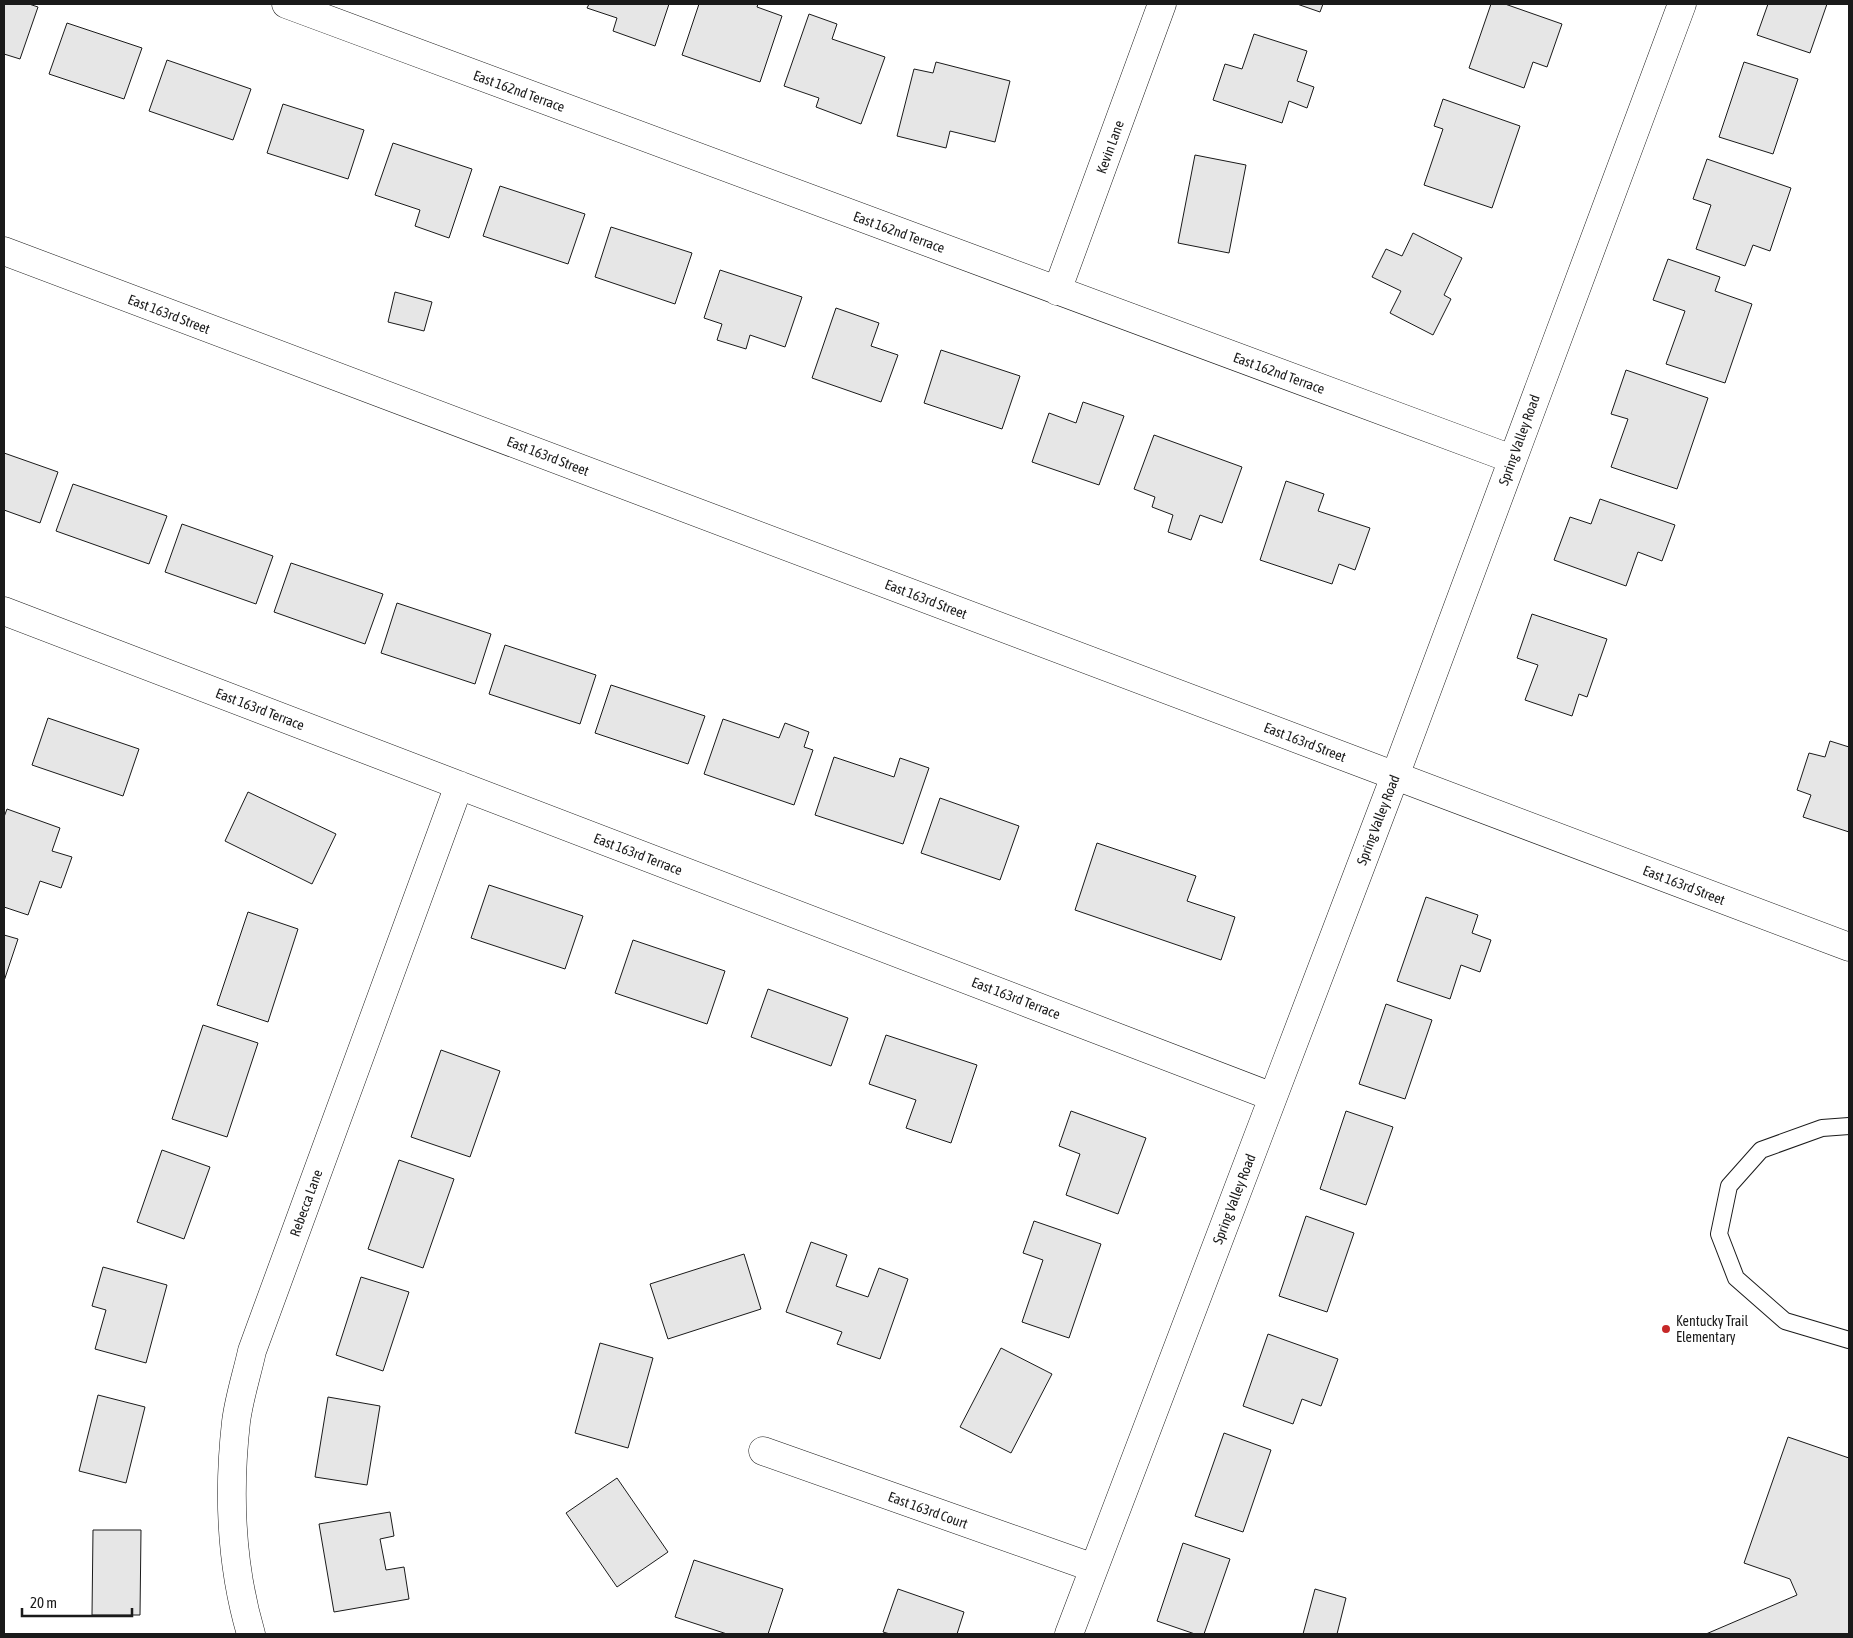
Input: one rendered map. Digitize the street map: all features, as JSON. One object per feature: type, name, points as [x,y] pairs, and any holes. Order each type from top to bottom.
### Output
[{"type":"street","name":"East 162nd Terrace","points":[[286,4],[1512,459]]},
{"type":"street","name":"Kevin Lane","points":[[1057,291],[1162,4]]},
{"type":"street","name":"Spring Valley Road","points":[[1069,1634],[1395,776],[1682,4]]},
{"type":"street","name":"East 163rd Street","points":[[4,251],[1849,947]]},
{"type":"street","name":"East 163rd Terrace","points":[[4,610],[1273,1097]]},
{"type":"street","name":"Rebecca Lane","points":[[251,1634],[236,1563],[231,1492],[236,1421],[252,1351],[459,785]]},
{"type":"street","name":"East 163rd Court","points":[[762,1451],[1094,1568]]},
{"type":"lane","points":[[1849,1126],[1822,1128],[1761,1150],[1728,1186],[1719,1234],[1736,1278],[1785,1321],[1849,1340]]},
{"type":"building","points":[[4,4],[29,4],[38,7],[20,59],[4,54]]},
{"type":"building","points":[[589,4],[669,4],[655,46],[613,31],[617,18],[587,8]]},
{"type":"building","points":[[699,4],[758,4],[757,7],[782,16],[760,82],[682,55]]},
{"type":"building","points":[[1297,4],[1323,4],[1320,12]]},
{"type":"building","points":[[1491,4],[1505,4],[1562,24],[1547,67],[1533,62],[1524,88],[1469,68]]},
{"type":"building","points":[[1768,4],[1827,4],[1810,53],[1757,35]]},
{"type":"building","points":[[809,14],[837,24],[832,39],[885,57],[861,124],[816,107],[819,98],[784,86]]},
{"type":"building","points":[[67,23],[142,48],[124,99],[49,74]]},
{"type":"building","points":[[1254,34],[1307,51],[1297,81],[1314,87],[1307,108],[1289,101],[1282,123],[1213,100],[1225,64],[1242,69]]},
{"type":"building","points":[[167,60],[251,89],[233,140],[149,111]]},
{"type":"building","points":[[936,62],[1010,81],[995,142],[950,131],[946,148],[897,136],[914,69],[933,73]]},
{"type":"building","points":[[1744,62],[1798,79],[1773,154],[1719,137]]},
{"type":"building","points":[[1443,99],[1520,126],[1492,208],[1424,185],[1443,129],[1434,126]]},
{"type":"building","points":[[283,104],[364,130],[348,179],[267,153]]},
{"type":"building","points":[[393,143],[472,169],[449,238],[415,226],[420,210],[375,195]]},
{"type":"building","points":[[1195,155],[1246,165],[1229,253],[1178,243]]},
{"type":"building","points":[[1707,159],[1791,188],[1770,251],[1753,245],[1745,266],[1696,249],[1711,205],[1693,199]]},
{"type":"building","points":[[500,186],[585,214],[568,264],[483,236]]},
{"type":"building","points":[[611,227],[692,253],[675,304],[595,277]]},
{"type":"building","points":[[1413,233],[1462,258],[1444,295],[1451,299],[1433,335],[1390,313],[1401,291],[1372,277],[1386,249],[1402,256]]},
{"type":"building","points":[[1668,259],[1720,277],[1715,291],[1752,304],[1725,383],[1666,364],[1685,311],[1653,300]]},
{"type":"building","points":[[720,270],[802,297],[785,347],[750,335],[746,349],[717,340],[722,324],[704,318]]},
{"type":"building","points":[[395,292],[432,302],[424,331],[388,322]]},
{"type":"building","points":[[836,308],[879,323],[871,346],[898,355],[881,402],[812,378]]},
{"type":"building","points":[[941,350],[1020,376],[1002,429],[924,403]]},
{"type":"building","points":[[1626,370],[1708,398],[1677,489],[1611,467],[1628,419],[1611,414]]},
{"type":"building","points":[[1083,402],[1124,416],[1099,485],[1032,462],[1049,413],[1076,423]]},
{"type":"building","points":[[1154,435],[1242,467],[1222,523],[1200,515],[1191,540],[1168,532],[1173,515],[1152,507],[1155,497],[1134,489]]},
{"type":"building","points":[[4,453],[58,472],[40,523],[4,510]]},
{"type":"building","points":[[1286,481],[1324,494],[1318,511],[1370,528],[1355,570],[1339,564],[1332,584],[1260,560]]},
{"type":"building","points":[[73,484],[167,516],[149,564],[56,531]]},
{"type":"building","points":[[1600,499],[1675,525],[1662,561],[1638,552],[1626,586],[1554,560],[1570,517],[1591,524]]},
{"type":"building","points":[[182,524],[273,556],[256,604],[165,572]]},
{"type":"building","points":[[291,563],[383,594],[365,644],[274,612]]},
{"type":"building","points":[[397,603],[491,634],[475,684],[381,653]]},
{"type":"building","points":[[1532,614],[1607,639],[1587,697],[1579,694],[1572,716],[1525,700],[1538,665],[1517,658]]},
{"type":"building","points":[[505,645],[596,675],[580,724],[489,694]]},
{"type":"building","points":[[611,685],[705,716],[688,764],[595,733]]},
{"type":"building","points":[[48,718],[139,749],[123,796],[32,765]]},
{"type":"building","points":[[723,719],[779,738],[785,723],[809,732],[804,747],[813,750],[794,805],[704,774]]},
{"type":"building","points":[[1830,741],[1849,747],[1849,832],[1803,817],[1811,795],[1797,790],[1809,753],[1825,757]]},
{"type":"building","points":[[834,757],[894,777],[900,758],[929,768],[903,844],[815,815]]},
{"type":"building","points":[[248,792],[336,834],[312,884],[225,841]]},
{"type":"building","points":[[940,798],[1019,826],[1000,880],[921,853]]},
{"type":"building","points":[[7,809],[60,828],[52,851],[72,857],[61,888],[40,881],[28,915],[4,907],[4,817]]},
{"type":"building","points":[[1097,843],[1196,876],[1187,901],[1235,917],[1221,960],[1075,910]]},
{"type":"building","points":[[489,885],[583,916],[565,969],[471,938]]},
{"type":"building","points":[[1426,897],[1478,915],[1472,933],[1491,940],[1480,972],[1461,965],[1450,999],[1397,981]]},
{"type":"building","points":[[248,912],[298,929],[268,1022],[217,1005]]},
{"type":"building","points":[[4,935],[18,939],[4,981]]},
{"type":"building","points":[[633,940],[725,971],[707,1024],[615,993]]},
{"type":"building","points":[[768,989],[848,1018],[831,1066],[751,1037]]},
{"type":"building","points":[[1386,1004],[1432,1020],[1405,1099],[1359,1084]]},
{"type":"building","points":[[203,1025],[258,1043],[227,1137],[172,1119]]},
{"type":"building","points":[[886,1035],[977,1065],[951,1143],[906,1128],[916,1100],[869,1084]]},
{"type":"building","points":[[441,1050],[500,1071],[470,1157],[411,1137]]},
{"type":"building","points":[[1071,1111],[1146,1138],[1118,1214],[1066,1195],[1080,1154],[1059,1146]]},
{"type":"building","points":[[1346,1111],[1393,1127],[1366,1205],[1320,1189]]},
{"type":"building","points":[[162,1150],[210,1167],[184,1239],[137,1222]]},
{"type":"building","points":[[399,1160],[454,1179],[423,1268],[368,1249]]},
{"type":"building","points":[[1306,1216],[1354,1233],[1327,1312],[1279,1296]]},
{"type":"building","points":[[1034,1221],[1101,1244],[1069,1338],[1022,1322],[1043,1260],[1023,1253]]},
{"type":"building","points":[[811,1242],[847,1255],[836,1286],[868,1297],[879,1268],[908,1279],[880,1359],[837,1344],[842,1332],[786,1312]]},
{"type":"building","points":[[744,1254],[761,1309],[668,1339],[650,1284]]},
{"type":"building","points":[[103,1267],[167,1285],[146,1363],[95,1349],[106,1310],[92,1306]]},
{"type":"building","points":[[361,1277],[409,1292],[383,1371],[336,1355]]},
{"type":"building","points":[[1268,1334],[1338,1359],[1321,1406],[1302,1399],[1293,1424],[1243,1406]]},
{"type":"building","points":[[600,1343],[653,1358],[628,1448],[575,1433]]},
{"type":"building","points":[[1001,1348],[1052,1374],[1011,1453],[960,1427]]},
{"type":"building","points":[[98,1395],[145,1407],[126,1483],[79,1471]]},
{"type":"building","points":[[328,1397],[380,1406],[367,1485],[315,1477]]},
{"type":"building","points":[[1224,1433],[1271,1450],[1243,1532],[1195,1516]]},
{"type":"building","points":[[1788,1437],[1849,1458],[1849,1634],[1706,1634],[1797,1595],[1790,1579],[1744,1563]]},
{"type":"building","points":[[617,1478],[668,1552],[617,1587],[566,1513]]},
{"type":"building","points":[[390,1512],[394,1536],[380,1539],[386,1570],[404,1567],[409,1599],[334,1612],[319,1524]]},
{"type":"building","points":[[93,1530],[141,1530],[140,1615],[92,1615]]},
{"type":"building","points":[[1183,1543],[1230,1559],[1204,1634],[1195,1634],[1157,1621]]},
{"type":"building","points":[[694,1560],[783,1589],[768,1634],[727,1634],[675,1617]]},
{"type":"building","points":[[898,1589],[964,1612],[957,1634],[890,1634],[883,1632]]},
{"type":"building","points":[[1315,1589],[1346,1598],[1337,1634],[1303,1634]]},
{"type":"place","name":"Kentucky Trail Elementary","points":[[1666,1329]]}]
